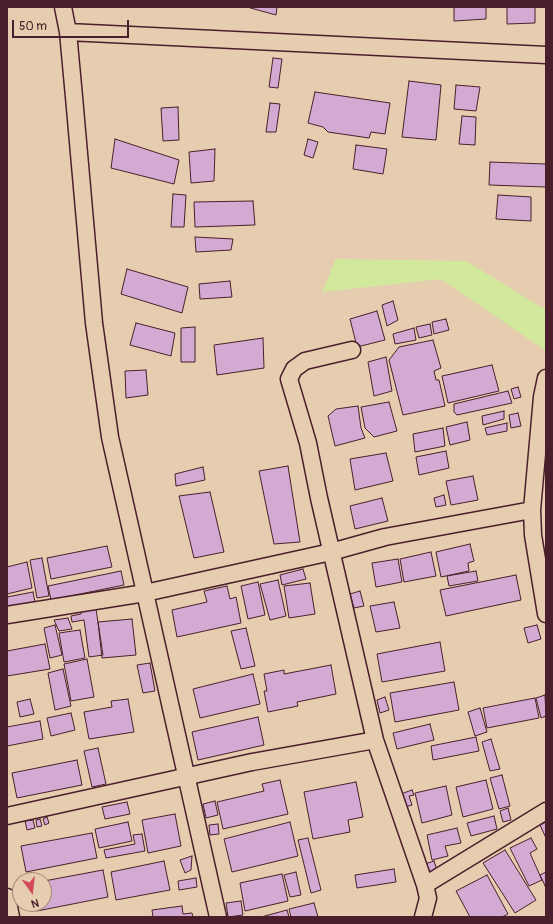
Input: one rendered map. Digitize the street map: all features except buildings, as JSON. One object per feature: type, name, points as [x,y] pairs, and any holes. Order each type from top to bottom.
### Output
[{"type":"street","points":[[63,7],[68,32],[88,263],[110,437],[218,917]]},
{"type":"street","points":[[68,32],[546,55]]},
{"type":"street","points":[[352,350],[305,361],[294,369],[289,378],[308,443],[331,552],[375,740],[425,885],[428,898],[423,917]]},
{"type":"street","points":[[546,378],[542,397],[532,510],[539,536],[546,614]]},
{"type":"street","points":[[7,615],[145,593],[331,552],[385,537],[532,510]]},
{"type":"street","points":[[7,816],[252,762],[375,740]]},
{"type":"street","points":[[425,885],[546,811]]},
{"type":"street","points":[[7,897],[11,917]]},
{"type":"green space","points":[[336,259],[466,261],[546,310],[546,351],[441,279],[322,292]]}]
